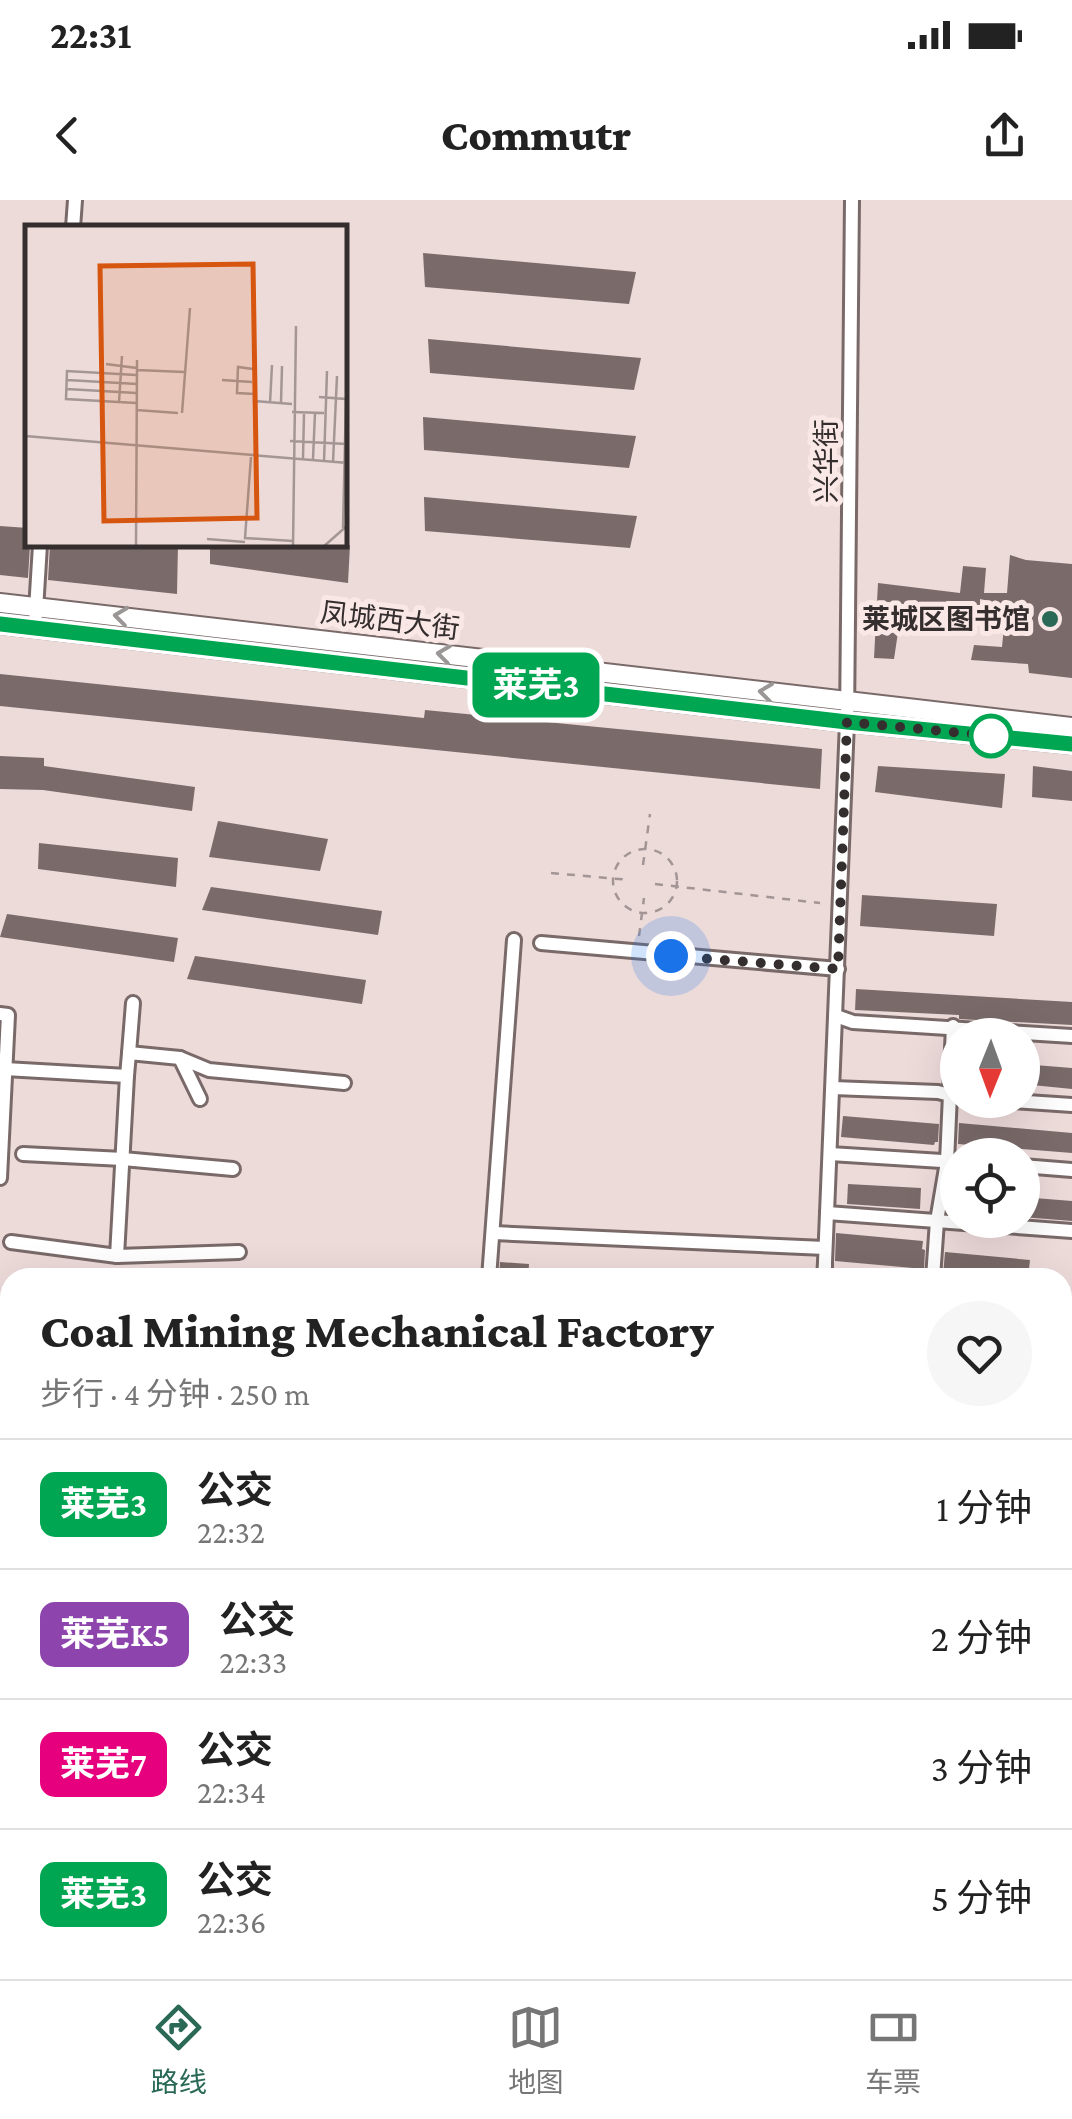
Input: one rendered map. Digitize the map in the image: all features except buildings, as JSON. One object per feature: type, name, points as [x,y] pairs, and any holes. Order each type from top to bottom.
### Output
[{"type":"main road","name":"凤城西大街","points":[[0,602],[1072,726]]},
{"type":"main road","name":"凤城西大街","points":[[0,624],[847,722],[1072,744]]},
{"type":"street","points":[[73,225],[75,200]]},
{"type":"street","name":"兴华街","points":[[824,1268],[848,702],[852,200]]},
{"type":"street","points":[[35,626],[40,548]]},
{"type":"street","points":[[489,1268],[514,940]]},
{"type":"street","points":[[541,942],[838,969]]},
{"type":"street","points":[[117,1256],[133,1003]]},
{"type":"street","points":[[0,1014],[8,1015],[0,1178]]},
{"type":"street","points":[[836,1016],[853,1022],[940,1026]]},
{"type":"street","points":[[1040,1033],[1072,1036]]},
{"type":"street","points":[[128,1053],[180,1058],[209,1070],[344,1083]]},
{"type":"street","points":[[180,1058],[200,1099]]},
{"type":"street","points":[[5,1070],[127,1076]]},
{"type":"street","points":[[832,1088],[940,1093]]},
{"type":"street","points":[[1040,1103],[1072,1106]]},
{"type":"street","points":[[23,1154],[233,1169]]},
{"type":"street","points":[[830,1154],[940,1161]]},
{"type":"street","points":[[1040,1167],[1072,1170]]},
{"type":"street","points":[[934,1268],[940,1209]]},
{"type":"street","points":[[827,1213],[1072,1231]]},
{"type":"street","points":[[494,1233],[825,1255]]},
{"type":"street","points":[[11,1242],[117,1256],[240,1252]]},
{"type":"path","points":[[644,865],[650,814]]},
{"type":"path","points":[[645,849],[670,860],[677,886],[661,909],[642,912],[624,905],[613,879],[620,861],[645,849]]},
{"type":"path","points":[[551,874],[630,880]]},
{"type":"path","points":[[655,884],[820,903]]},
{"type":"path","points":[[638,953],[644,898]]},
{"type":"bus line","name":"莱芜3","points":[[0,624],[847,722],[1072,744]]},
{"type":"place","name":"莱城区图书馆","points":[[1050,619]]},
{"type":"route","points":[[671,956],[838,969],[847,722],[991,736]]}]
